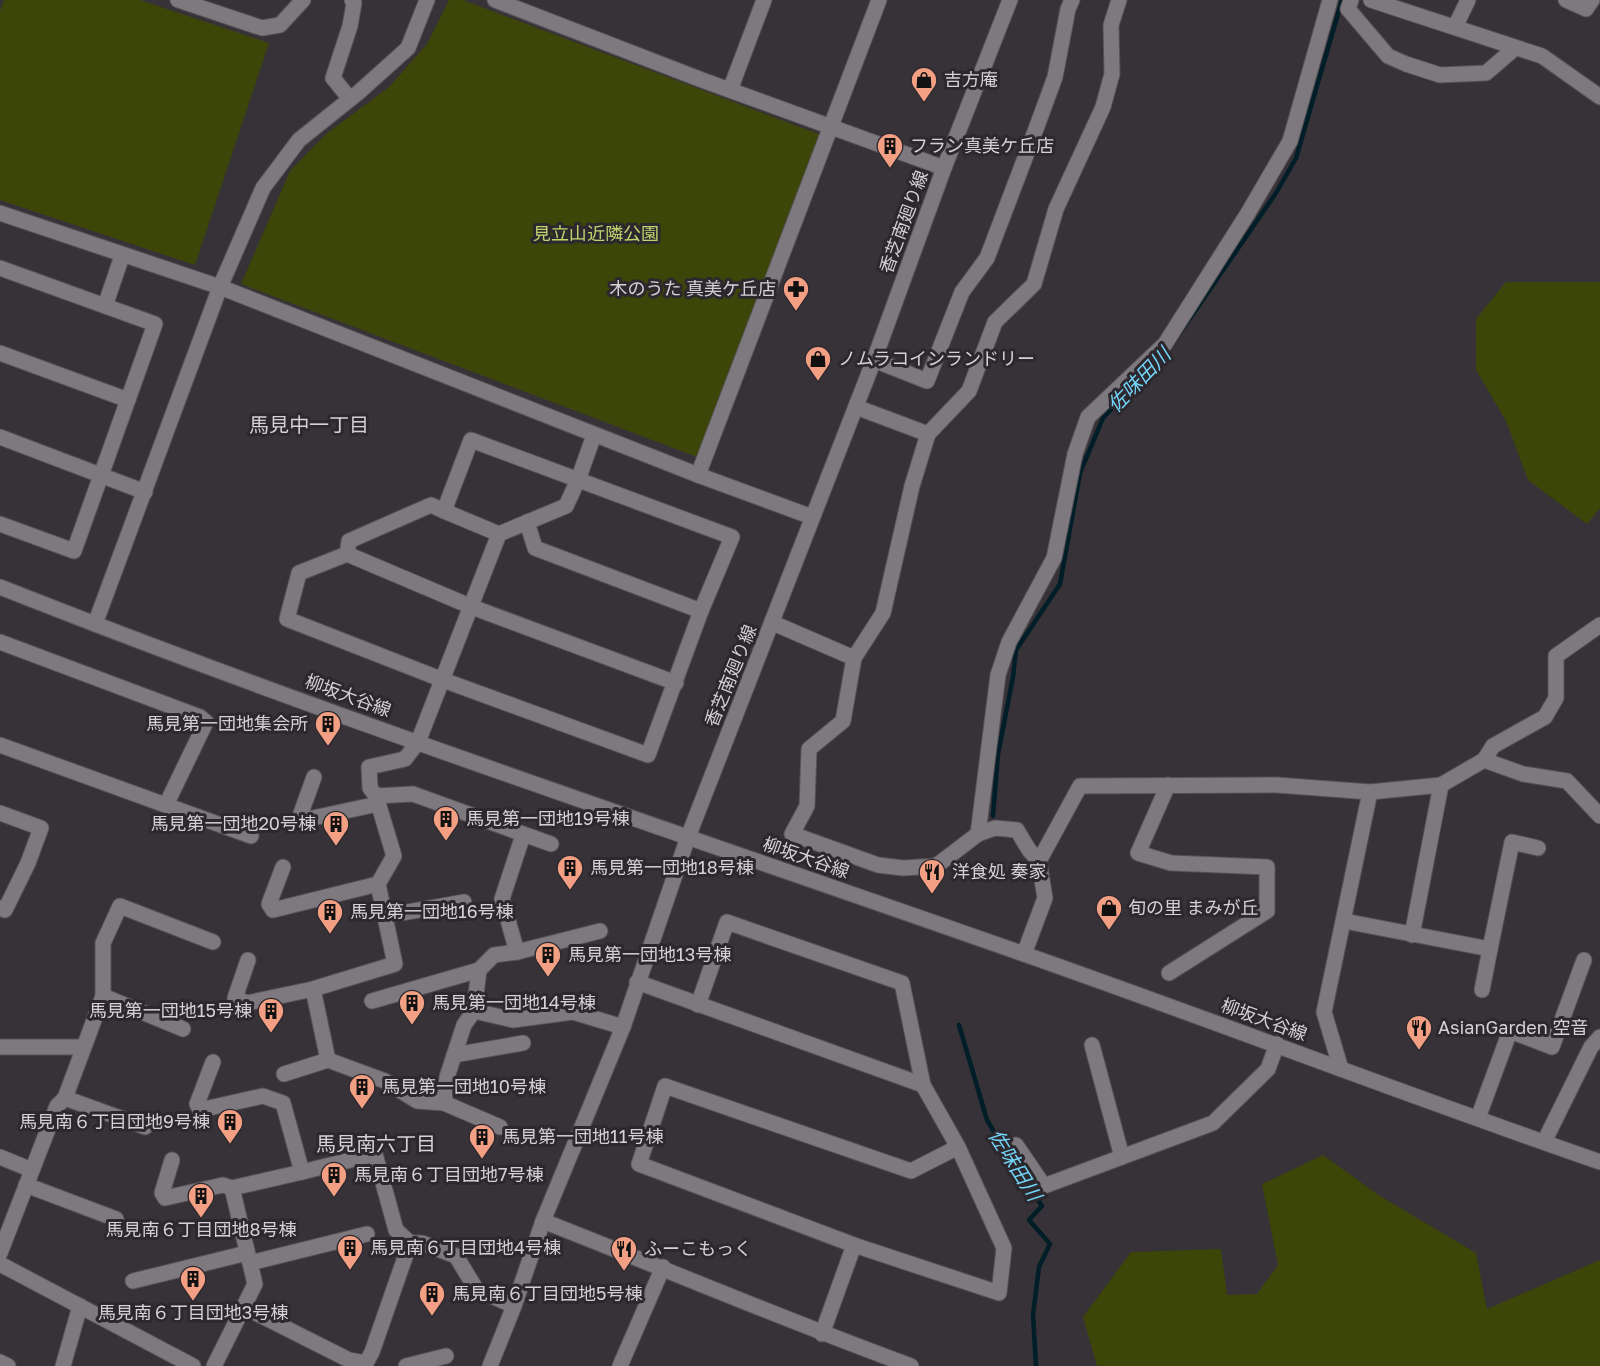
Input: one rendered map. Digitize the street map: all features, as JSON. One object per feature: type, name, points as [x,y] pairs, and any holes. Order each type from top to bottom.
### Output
[{"type":"street","points":[[178,0],[262,28],[280,25],[303,0]]},
{"type":"street","points":[[350,99],[333,78],[350,26],[354,3],[352,0]]},
{"type":"street","points":[[95,624],[220,287],[263,188],[299,140],[408,48],[427,0]]},
{"type":"street","points":[[495,0],[730,90],[944,168]]},
{"type":"street","points":[[730,90],[764,0]]},
{"type":"street","points":[[698,475],[879,0]]},
{"type":"street","name":"香芝南廻り線","points":[[490,1366],[514,1306],[543,1221],[623,1027],[688,837],[773,623],[874,360],[944,168],[1010,0]]},
{"type":"street","points":[[874,360],[927,381],[962,292],[987,258],[1055,77],[1072,0]]},
{"type":"street","points":[[1024,954],[1045,898],[1039,861],[1017,830],[995,828],[978,834],[936,866],[903,868],[878,865],[792,834],[807,806],[808,749],[843,721],[854,658],[883,613],[912,486],[928,434],[969,391],[995,322],[1034,284],[1056,209],[1106,96],[1112,74],[1111,25],[1119,0]]},
{"type":"street","points":[[978,834],[998,675],[1009,642],[1053,558],[1075,454],[1088,417],[1165,344],[1248,213],[1290,141],[1330,0]]},
{"type":"street","points":[[1351,0],[1348,9],[1388,56],[1440,75],[1486,73],[1515,48]]},
{"type":"street","points":[[1371,0],[1542,56],[1600,98]]},
{"type":"street","points":[[1455,27],[1468,0]]},
{"type":"street","points":[[1566,0],[1586,9],[1592,0]]},
{"type":"street","points":[[0,213],[220,287],[473,385],[594,435],[812,518]]},
{"type":"street","points":[[105,306],[122,255]]},
{"type":"street","points":[[0,268],[155,324],[74,551],[0,524]]},
{"type":"street","points":[[0,353],[128,400]]},
{"type":"street","points":[[856,407],[928,434]]},
{"type":"street","points":[[347,554],[349,541],[431,505],[499,534],[566,506],[594,435]]},
{"type":"street","points":[[0,437],[145,492]]},
{"type":"street","points":[[444,511],[471,440],[732,537],[701,611],[676,683],[648,755],[443,680],[287,619],[299,573],[347,554],[472,607],[676,683]]},
{"type":"street","points":[[527,522],[536,548],[701,611]]},
{"type":"street","points":[[248,960],[235,998],[247,1003],[313,989],[394,964],[378,884],[394,856],[377,800],[370,788],[369,767],[405,759],[418,742],[499,534]]},
{"type":"street","name":"柳坂大谷線","points":[[0,586],[95,624],[418,742],[1024,954],[1600,1162]]},
{"type":"street","points":[[773,623],[854,658]]},
{"type":"street","points":[[1039,861],[1080,786],[1277,785],[1370,792],[1441,785],[1485,760],[1493,746],[1545,717],[1556,698],[1556,656],[1600,625]]},
{"type":"street","points":[[0,642],[201,717],[206,723],[166,805]]},
{"type":"street","points":[[0,745],[251,836]]},
{"type":"street","points":[[1485,760],[1523,774],[1567,781],[1600,816]]},
{"type":"street","points":[[314,777],[301,813],[308,819],[377,800],[413,794],[551,844]]},
{"type":"street","points":[[1168,785],[1138,853],[1171,863],[1267,867],[1267,911],[1169,973]]},
{"type":"street","points":[[1412,935],[1441,785]]},
{"type":"street","points":[[1341,1069],[1324,1012],[1370,792]]},
{"type":"street","points":[[0,813],[41,828],[5,910],[0,908]]},
{"type":"street","points":[[517,952],[502,899],[523,835]]},
{"type":"street","points":[[1482,990],[1512,842],[1538,848]]},
{"type":"street","points":[[283,867],[269,904],[273,910],[378,884]]},
{"type":"street","points":[[385,916],[464,902]]},
{"type":"street","points":[[0,1253],[57,1106],[65,1098],[103,996],[103,943],[120,906],[213,942]]},
{"type":"street","points":[[1344,921],[1490,949]]},
{"type":"street","points":[[698,1005],[727,922],[902,983],[922,1085],[958,1147],[1004,1248],[999,1293],[854,1245],[639,1164],[665,1086],[912,1171],[958,1147]]},
{"type":"street","points":[[372,1001],[479,970],[494,956],[600,931]]},
{"type":"street","points":[[1478,1118],[1510,1031],[1552,1047],[1584,960]]},
{"type":"street","points":[[444,1103],[447,1077],[454,1055],[464,1026],[474,1011],[479,970]]},
{"type":"street","points":[[637,982],[922,1085]]},
{"type":"street","points":[[313,989],[328,1060]]},
{"type":"street","points":[[103,996],[183,1029]]},
{"type":"street","points":[[474,1011],[513,1020],[573,1012],[623,1027]]},
{"type":"street","points":[[1544,1142],[1591,1047],[1600,1037]]},
{"type":"street","points":[[454,1055],[523,1043]]},
{"type":"street","points":[[1016,1144],[1044,1186],[1213,1123],[1268,1069],[1277,1044]]},
{"type":"street","points":[[1092,1045],[1122,1157]]},
{"type":"street","points":[[0,1047],[84,1047]]},
{"type":"street","points":[[284,1074],[328,1060],[385,1082],[417,1101],[444,1103],[500,1127]]},
{"type":"street","points":[[213,1062],[197,1104],[200,1110],[263,1096],[283,1103],[302,1172]]},
{"type":"street","points":[[65,1098],[145,1127]]},
{"type":"street","points":[[172,1160],[162,1192],[165,1198],[223,1185],[232,1188],[375,1154],[396,1230],[410,1243],[422,1243],[456,1256],[476,1289],[514,1306]]},
{"type":"street","points":[[0,1157],[32,1170]]},
{"type":"street","points":[[26,1185],[116,1219]]},
{"type":"street","points":[[214,1366],[255,1284],[232,1188]]},
{"type":"street","points":[[543,1221],[822,1334],[911,1366]]},
{"type":"street","points":[[133,1281],[367,1234]]},
{"type":"street","points":[[244,1307],[349,1360],[367,1365],[410,1243]]},
{"type":"street","points":[[822,1334],[854,1245]]},
{"type":"street","points":[[0,1264],[188,1365]]},
{"type":"street","points":[[626,1364],[663,1268]]},
{"type":"street","points":[[63,1366],[80,1306]]},
{"type":"street","points":[[406,1366],[446,1356]]},
{"type":"street","points":[[0,1362],[8,1366]]},
{"type":"green space","points":[[4,0],[140,0],[269,43],[195,265],[0,200],[0,11]]},
{"type":"green space","name":"見立山近隣公園","points":[[449,0],[463,0],[821,135],[697,457],[241,284],[290,171],[326,134],[389,87],[427,44]]},
{"type":"green space","points":[[1506,282],[1600,282],[1600,508],[1587,524],[1528,480],[1506,421],[1476,370],[1476,319]]},
{"type":"green space","points":[[1323,1155],[1380,1196],[1476,1253],[1487,1309],[1600,1260],[1600,1366],[1097,1366],[1083,1317],[1131,1252],[1221,1249],[1227,1295],[1257,1294],[1278,1265],[1262,1184]]},
{"type":"waterway","name":"佐味田川","points":[[1169,349],[1276,193],[1296,158],[1342,0]]},
{"type":"waterway","name":"佐味田川","points":[[993,816],[998,754],[1016,650],[1060,584],[1080,473],[1103,418],[1161,357]]},
{"type":"waterway","name":"佐味田川","points":[[959,1025],[987,1120],[1042,1206],[1029,1220],[1050,1244],[1039,1267],[1033,1315],[1036,1366]]},
{"type":"place","name":"吉方庵","points":[[924,103]]},
{"type":"place","name":"フラン真美ケ丘店","points":[[890,169]]},
{"type":"place","name":"木のうた 真美ケ丘店","points":[[796,312]]},
{"type":"place","name":"ノムラコインランドリー","points":[[818,382]]},
{"type":"place","name":"馬見第一団地集会所","points":[[328,747]]},
{"type":"place","name":"馬見第一団地19号棟","points":[[446,842]]},
{"type":"place","name":"馬見第一団地20号棟","points":[[336,847]]},
{"type":"place","name":"馬見第一団地18号棟","points":[[570,891]]},
{"type":"place","name":"洋食処 奏家","points":[[932,895]]},
{"type":"place","name":"旬の里 まみが丘","points":[[1109,931]]},
{"type":"place","name":"馬見第一団地16号棟","points":[[330,935]]},
{"type":"place","name":"馬見第一団地13号棟","points":[[548,978]]},
{"type":"place","name":"馬見第一団地14号棟","points":[[412,1026]]},
{"type":"place","name":"馬見第一団地15号棟","points":[[271,1034]]},
{"type":"place","name":"AsianGarden 空音","points":[[1419,1051]]},
{"type":"place","name":"馬見第一団地10号棟","points":[[362,1110]]},
{"type":"place","name":"馬見南６丁目団地9号棟","points":[[230,1145]]},
{"type":"place","name":"馬見第一団地11号棟","points":[[482,1160]]},
{"type":"place","name":"馬見南６丁目団地7号棟","points":[[334,1198]]},
{"type":"place","name":"馬見南６丁目団地8号棟","points":[[201,1219]]},
{"type":"place","name":"馬見南６丁目団地4号棟","points":[[350,1271]]},
{"type":"place","name":"ふーこもっく","points":[[624,1272]]},
{"type":"place","name":"馬見南６丁目団地3号棟","points":[[193,1302]]},
{"type":"place","name":"馬見南６丁目団地5号棟","points":[[432,1317]]},
{"type":"district","name":"馬見中一丁目","points":[[309,425]]},
{"type":"district","name":"馬見南六丁目","points":[[376,1144]]}]
